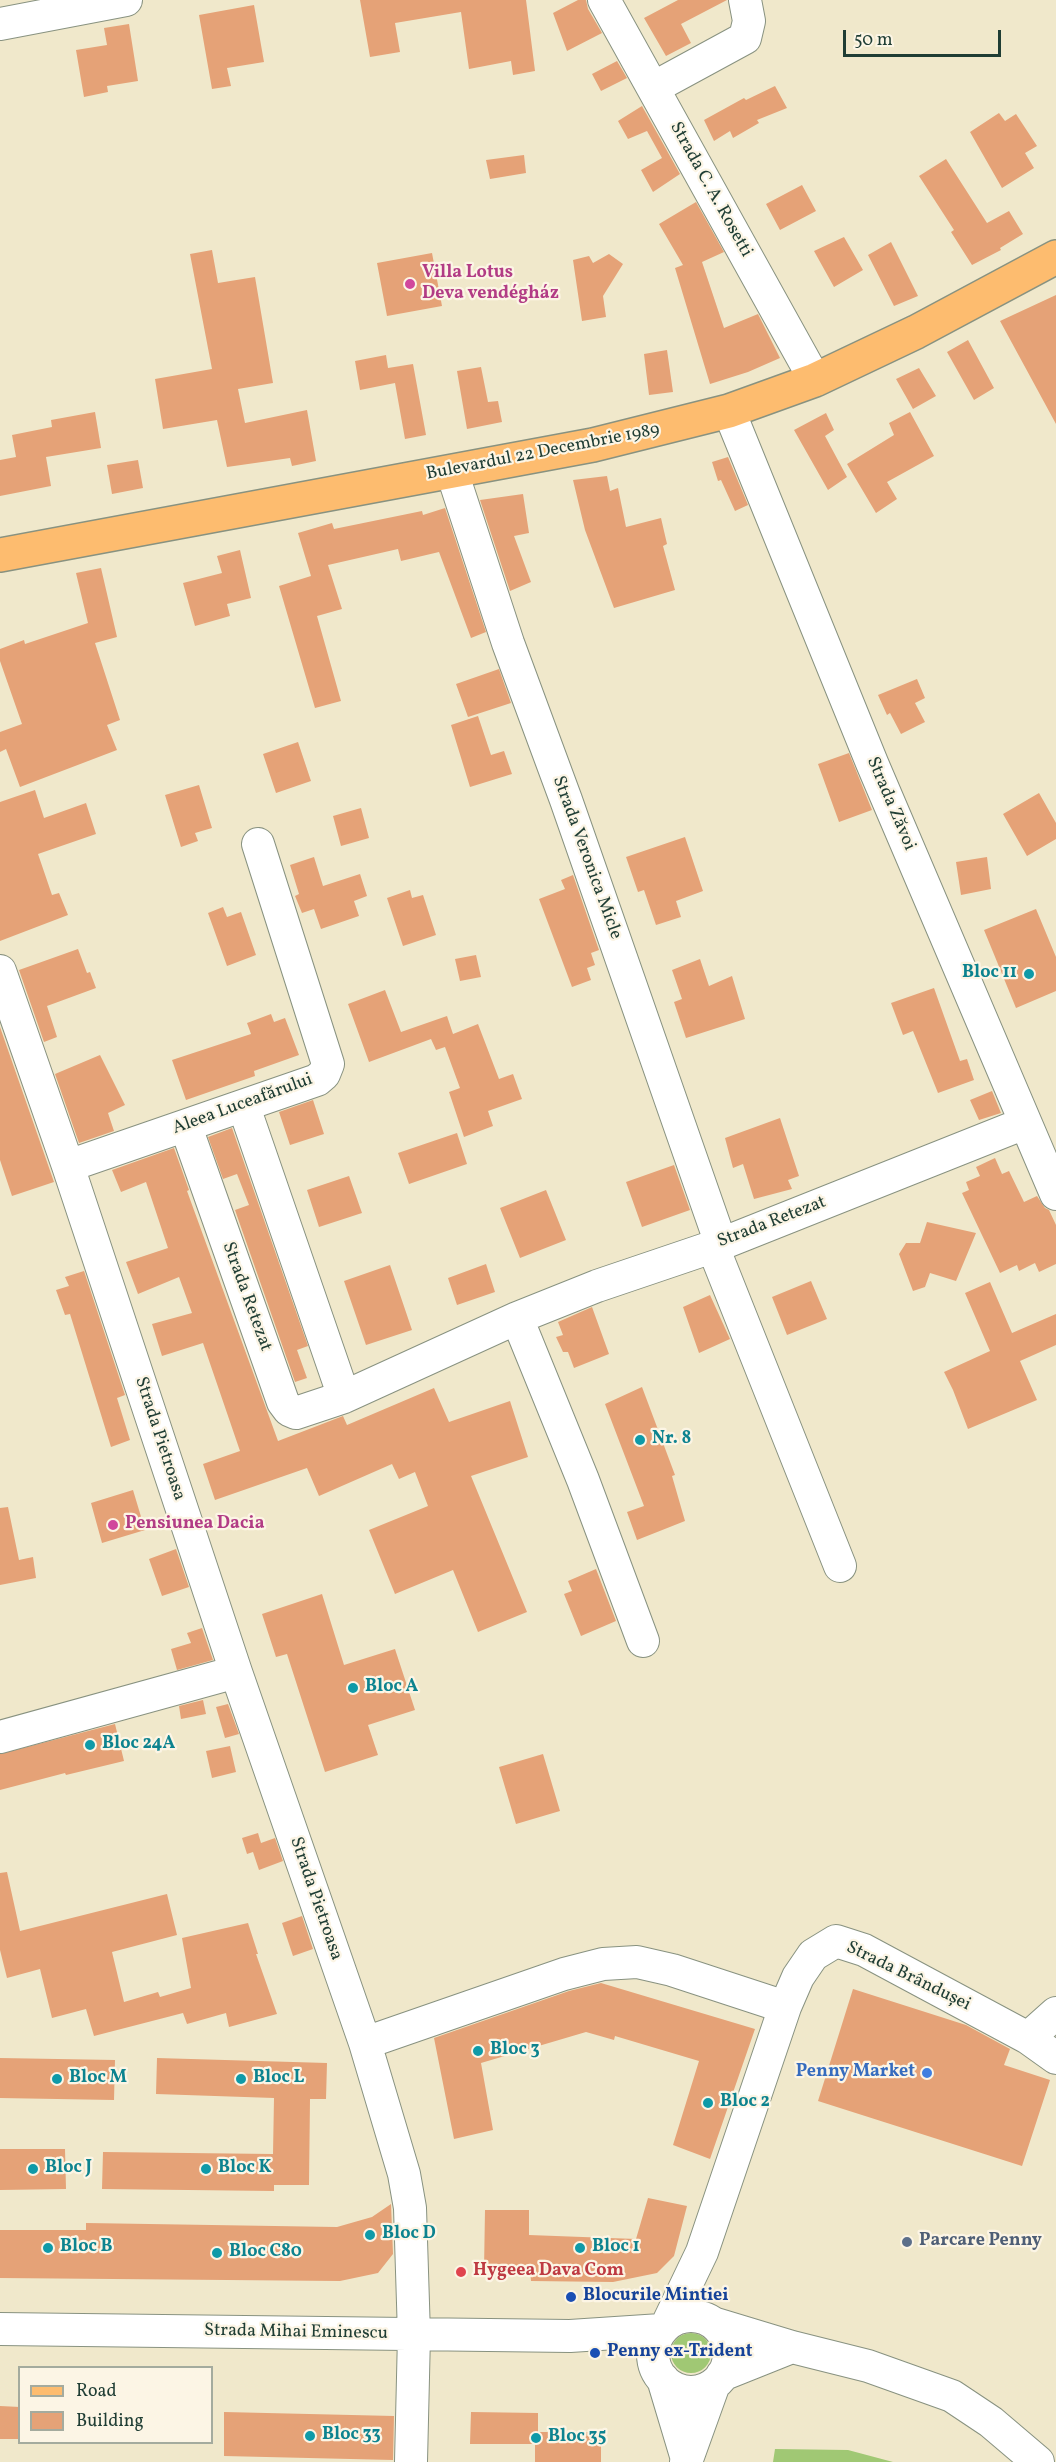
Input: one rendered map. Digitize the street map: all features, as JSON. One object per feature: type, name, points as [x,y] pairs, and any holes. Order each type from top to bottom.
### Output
[{"type":"main road","name":"Bulevardul 22 Decembrie 1989","points":[[0,555],[593,445],[729,411],[815,380],[916,332],[1056,257]]},
{"type":"street","points":[[0,24],[126,0]]},
{"type":"street","name":"Strada C. A. Rosetti","points":[[604,0],[815,380]]},
{"type":"street","points":[[653,88],[745,38],[749,21],[745,0]]},
{"type":"street","name":"Strada Zăvoi","points":[[729,411],[872,763],[1056,1194]]},
{"type":"street","name":"Strada Veronica Micle","points":[[452,472],[508,643],[566,800],[717,1245],[840,1566]]},
{"type":"street","name":"Aleea Luceafărului","points":[[68,1166],[244,1107],[317,1080],[324,1074],[328,1064],[258,844]]},
{"type":"street","name":"Strada Pietroasa","points":[[0,971],[68,1166],[236,1672],[365,2043],[404,2174],[410,2208],[414,2335],[411,2462]]},
{"type":"street","points":[[244,1107],[344,1397]]},
{"type":"street","name":"Strada Retezat","points":[[186,1127],[284,1402],[289,1410],[296,1413],[344,1397],[518,1318],[597,1286],[717,1245],[1024,1123]]},
{"type":"street","points":[[518,1318],[583,1480],[643,1641]]},
{"type":"street","points":[[0,1737],[236,1672]]},
{"type":"street","name":"Strada Brândușei","points":[[665,2326],[702,2252],[785,2007],[798,1977],[813,1955],[836,1941],[864,1950],[1028,2038],[1056,2058]]},
{"type":"street","points":[[365,2043],[564,1974],[603,1964],[637,1962],[672,1970],[785,2007]]},
{"type":"street","points":[[1028,2038],[1056,2013]]},
{"type":"street","name":"Strada Brândușei","points":[[702,2252],[711,2322]]},
{"type":"street","points":[[687,2460],[653,2349],[665,2326],[687,2316],[792,2347],[868,2366],[952,2396],[991,2422],[1038,2462]]},
{"type":"street","points":[[687,2460],[718,2380],[727,2366],[729,2354],[723,2333],[711,2322]]},
{"type":"street","name":"Strada Mihai Eminescu","points":[[0,2329],[414,2335],[592,2335],[665,2326]]},
{"type":"street","name":"Strada Mihai Eminescu","points":[[592,2335],[660,2375]]},
{"type":"street","points":[[660,2375],[672,2387],[694,2392],[792,2347]]},
{"type":"green space","points":[[691,2333],[699,2334],[705,2339],[710,2345],[710,2361],[705,2367],[699,2372],[691,2373],[683,2372],[677,2367],[672,2361],[671,2353],[672,2345],[677,2339],[683,2334]]},
{"type":"green space","points":[[775,2449],[848,2450],[893,2462],[773,2462]]},
{"type":"building","points":[[360,0],[526,0],[535,71],[513,75],[511,61],[469,69],[461,12],[395,23],[400,52],[370,57]]},
{"type":"building","points":[[578,0],[586,0],[588,9],[602,33],[567,51],[553,13]]},
{"type":"building","points":[[678,0],[727,0],[681,24],[691,43],[666,56],[644,18]]},
{"type":"building","points":[[254,5],[264,62],[227,68],[231,86],[212,89],[199,15]]},
{"type":"building","points":[[129,24],[138,81],[107,86],[108,92],[84,97],[76,50],[107,45],[104,28]]},
{"type":"building","points":[[617,61],[627,78],[601,91],[592,74]]},
{"type":"building","points":[[775,86],[787,108],[757,120],[759,123],[733,138],[730,131],[714,141],[704,120],[744,98],[746,100]]},
{"type":"building","points":[[642,106],[680,174],[653,192],[641,170],[662,158],[647,131],[628,139],[618,121]]},
{"type":"building","points":[[999,113],[1005,121],[1016,114],[1037,146],[1025,153],[1034,168],[1002,188],[970,132]]},
{"type":"building","points":[[524,155],[526,173],[490,179],[486,160]]},
{"type":"building","points":[[946,159],[987,223],[1009,211],[1023,234],[1000,248],[1001,250],[972,265],[951,232],[954,230],[919,176]]},
{"type":"building","points":[[802,185],[816,211],[780,230],[766,204]]},
{"type":"building","points":[[696,202],[724,252],[702,262],[724,328],[758,314],[780,358],[748,372],[710,384],[675,268],[683,265],[659,224]]},
{"type":"building","points":[[844,237],[863,270],[834,287],[814,251]]},
{"type":"building","points":[[891,242],[918,296],[894,306],[868,255]]},
{"type":"building","points":[[212,250],[218,283],[255,277],[273,383],[238,389],[245,423],[307,410],[316,461],[292,466],[290,458],[227,467],[217,420],[163,429],[155,379],[212,369],[190,254]]},
{"type":"building","name":"Villa Lotus Deva vendégház","points":[[432,253],[442,306],[387,316],[377,263]]},
{"type":"building","points":[[609,254],[623,264],[603,296],[606,317],[582,321],[573,260],[589,256],[593,263]]},
{"type":"building","points":[[1056,295],[1056,424],[1000,321]]},
{"type":"building","points":[[968,340],[994,388],[974,400],[947,352]]},
{"type":"building","points":[[667,350],[673,392],[649,395],[644,354]]},
{"type":"building","points":[[386,355],[388,368],[413,364],[426,435],[405,439],[395,383],[360,390],[355,361]]},
{"type":"building","points":[[481,367],[488,402],[498,401],[502,422],[467,429],[457,371]]},
{"type":"building","points":[[919,368],[936,396],[913,409],[896,379]]},
{"type":"building","points":[[95,412],[101,448],[46,457],[51,486],[0,496],[0,460],[16,457],[12,435],[52,427],[51,420]]},
{"type":"building","points":[[910,412],[934,456],[887,482],[897,499],[876,513],[847,464],[894,435],[889,423]]},
{"type":"building","points":[[826,413],[834,430],[825,436],[847,477],[828,490],[794,430]]},
{"type":"building","points":[[728,457],[748,505],[735,511],[721,480],[718,481],[712,462]]},
{"type":"building","points":[[138,460],[143,488],[112,494],[107,465]]},
{"type":"building","points":[[607,476],[610,491],[618,488],[626,527],[661,518],[667,544],[663,546],[675,590],[614,608],[585,530],[573,480]]},
{"type":"building","points":[[523,494],[529,533],[514,536],[531,582],[510,591],[480,500]]},
{"type":"building","points":[[445,508],[486,632],[471,638],[439,552],[401,561],[398,549],[328,565],[342,609],[317,616],[341,701],[315,708],[279,586],[311,576],[298,533],[332,523],[334,529],[422,511],[423,515]]},
{"type":"building","points":[[240,550],[251,598],[227,604],[230,616],[195,626],[183,583],[222,573],[217,556]]},
{"type":"building","points":[[101,568],[117,637],[95,643],[120,720],[107,725],[117,750],[20,787],[6,749],[0,752],[0,732],[22,724],[0,661],[0,649],[24,640],[25,644],[88,623],[76,573]]},
{"type":"building","points":[[499,669],[511,703],[468,717],[456,684]]},
{"type":"building","points":[[917,679],[925,698],[915,703],[925,722],[901,734],[890,713],[887,715],[878,695]]},
{"type":"building","points":[[478,716],[491,755],[504,751],[512,774],[470,787],[451,725]]},
{"type":"building","points":[[298,742],[311,781],[276,793],[263,754]]},
{"type":"building","points":[[849,753],[872,810],[839,822],[818,764]]},
{"type":"building","points":[[199,785],[212,828],[195,833],[198,841],[181,847],[165,795]]},
{"type":"building","points":[[35,790],[44,818],[86,803],[96,834],[38,854],[52,895],[59,893],[68,915],[0,941],[0,802]]},
{"type":"building","points":[[1039,793],[1056,823],[1056,839],[1027,856],[1003,814]]},
{"type":"building","points":[[361,808],[369,838],[341,846],[333,816]]},
{"type":"building","points":[[685,837],[703,891],[676,901],[681,917],[656,925],[644,890],[638,892],[626,857]]},
{"type":"building","points":[[314,857],[323,886],[360,874],[367,896],[354,901],[359,916],[321,929],[314,909],[302,913],[295,896],[299,894],[290,865]]},
{"type":"building","points":[[987,857],[991,889],[961,895],[956,862]]},
{"type":"building","points":[[573,875],[599,950],[591,953],[595,965],[587,968],[591,980],[572,987],[539,899],[565,889],[561,880]]},
{"type":"building","points":[[410,890],[412,898],[423,895],[436,935],[403,946],[387,898]]},
{"type":"building","points":[[223,907],[227,917],[241,912],[256,955],[227,966],[208,913]]},
{"type":"building","name":"Bloc 11","points":[[1036,909],[1056,957],[1056,991],[1016,1008],[984,930]]},
{"type":"building","points":[[78,949],[87,973],[90,972],[96,988],[47,1006],[57,1037],[44,1042],[19,970]]},
{"type":"building","points":[[476,955],[481,977],[460,981],[455,959]]},
{"type":"building","points":[[700,959],[709,986],[732,976],[745,1019],[686,1038],[674,1002],[682,999],[672,970]]},
{"type":"building","points":[[934,988],[960,1061],[967,1059],[974,1080],[938,1093],[913,1031],[903,1035],[891,1003]]},
{"type":"building","points":[[385,990],[401,1032],[447,1016],[453,1034],[478,1024],[499,1079],[513,1074],[522,1099],[488,1111],[493,1126],[464,1137],[449,1092],[460,1088],[445,1047],[436,1050],[431,1039],[369,1062],[348,1004]]},
{"type":"building","points":[[271,1014],[274,1022],[285,1018],[299,1055],[254,1071],[255,1076],[186,1100],[172,1060],[251,1034],[247,1023]]},
{"type":"building","points":[[0,1027],[54,1182],[12,1196],[0,1160]]},
{"type":"building","points":[[100,1055],[125,1105],[108,1113],[114,1131],[79,1143],[55,1074]]},
{"type":"building","points":[[992,1091],[1001,1113],[979,1120],[970,1100]]},
{"type":"building","points":[[313,1100],[324,1134],[290,1145],[279,1112]]},
{"type":"building","points":[[780,1118],[799,1176],[788,1180],[792,1189],[754,1199],[743,1164],[733,1168],[725,1138]]},
{"type":"building","points":[[232,1128],[308,1346],[297,1350],[307,1378],[295,1382],[235,1210],[249,1205],[237,1174],[223,1179],[208,1137]]},
{"type":"building","points":[[457,1133],[467,1164],[409,1184],[398,1153]]},
{"type":"building","points":[[174,1148],[189,1190],[187,1191],[278,1441],[343,1416],[347,1425],[434,1388],[449,1422],[510,1401],[528,1457],[471,1476],[527,1612],[478,1632],[453,1570],[395,1594],[369,1530],[428,1506],[415,1472],[399,1479],[392,1464],[319,1496],[307,1468],[215,1500],[203,1464],[240,1451],[203,1343],[162,1356],[152,1324],[192,1313],[179,1277],[138,1294],[126,1262],[168,1248],[146,1182],[121,1192],[112,1170]]},
{"type":"building","points":[[995,1158],[1002,1174],[1009,1171],[1024,1202],[1037,1196],[1049,1210],[1056,1225],[1056,1264],[1039,1272],[1035,1263],[1019,1271],[1017,1265],[1000,1273],[962,1193],[969,1190],[966,1182],[980,1176],[976,1167]]},
{"type":"building","points":[[674,1165],[690,1210],[642,1227],[626,1182]]},
{"type":"building","points":[[349,1176],[362,1213],[319,1227],[307,1190]]},
{"type":"building","points":[[546,1190],[566,1240],[520,1258],[500,1208]]},
{"type":"building","points":[[927,1222],[976,1233],[956,1281],[930,1273],[925,1287],[913,1291],[899,1254],[906,1243],[920,1243]]},
{"type":"building","points":[[486,1264],[495,1292],[457,1305],[448,1278]]},
{"type":"building","points":[[390,1265],[412,1330],[366,1345],[344,1281]]},
{"type":"building","points":[[84,1271],[125,1395],[117,1398],[130,1440],[111,1447],[70,1314],[65,1315],[56,1290],[69,1286],[65,1277]]},
{"type":"building","points":[[811,1281],[827,1319],[787,1335],[772,1297]]},
{"type":"building","points":[[990,1282],[1012,1333],[1056,1314],[1056,1345],[1020,1361],[1037,1400],[968,1429],[944,1372],[990,1351],[965,1293]]},
{"type":"building","points":[[710,1295],[730,1339],[699,1353],[683,1307]]},
{"type":"building","points":[[592,1307],[609,1354],[574,1368],[568,1352],[563,1352],[556,1337],[563,1335],[558,1322]]},
{"type":"building","name":"Nr. 8","points":[[642,1387],[675,1475],[672,1476],[685,1521],[637,1540],[627,1512],[644,1506],[605,1404]]},
{"type":"building","points":[[133,1490],[145,1530],[102,1543],[91,1503]]},
{"type":"building","points":[[8,1507],[19,1560],[33,1557],[36,1578],[0,1585],[0,1508]]},
{"type":"building","points":[[176,1549],[189,1587],[162,1596],[149,1559]]},
{"type":"building","points":[[596,1569],[616,1621],[581,1636],[564,1594],[572,1591],[568,1581]]},
{"type":"building","name":"Bloc A","points":[[322,1594],[344,1665],[395,1649],[415,1710],[368,1725],[378,1755],[325,1772],[287,1654],[276,1657],[262,1614]]},
{"type":"building","points":[[202,1628],[213,1660],[177,1670],[171,1649],[191,1643],[187,1633]]},
{"type":"building","points":[[203,1700],[206,1714],[181,1719],[179,1706]]},
{"type":"building","points":[[228,1704],[239,1734],[225,1738],[216,1707]]},
{"type":"building","points":[[115,1724],[124,1761],[0,1790],[0,1754]]},
{"type":"building","points":[[230,1746],[236,1772],[212,1778],[206,1751]]},
{"type":"building","points":[[543,1754],[560,1811],[516,1824],[499,1767]]},
{"type":"building","points":[[258,1833],[261,1843],[275,1838],[283,1861],[259,1870],[253,1852],[247,1854],[242,1838]]},
{"type":"building","points":[[7,1872],[20,1931],[167,1894],[177,1935],[112,1952],[124,2002],[158,1992],[160,1997],[191,1988],[182,1938],[248,1923],[277,2014],[229,2027],[226,2013],[187,2024],[183,2013],[94,2036],[86,2009],[52,2018],[40,1969],[7,1978],[0,1950],[0,1873]]},
{"type":"building","points":[[302,1916],[313,1949],[293,1956],[282,1923]]},
{"type":"building","points":[[601,1983],[755,2029],[710,2159],[673,2145],[699,2061],[615,2036],[614,2040],[586,2032],[481,2063],[493,2130],[454,2139],[434,2038],[569,1991]]},
{"type":"building","name":"Penny Market","points":[[853,1989],[966,2025],[1010,2049],[1004,2065],[1050,2080],[1022,2166],[818,2101]]},
{"type":"building","name":"Bloc M","points":[[0,2058],[115,2060],[114,2100],[0,2098]]},
{"type":"building","points":[[157,2058],[327,2063],[326,2099],[310,2099],[309,2185],[274,2185],[274,2191],[102,2189],[103,2152],[273,2154],[274,2098],[156,2094]]},
{"type":"building","name":"Bloc J","points":[[0,2149],[65,2149],[66,2189],[0,2190]]},
{"type":"building","name":"Bloc 1","points":[[648,2198],[687,2206],[674,2256],[657,2273],[613,2282],[531,2281],[530,2269],[484,2270],[485,2210],[529,2210],[529,2235],[636,2239]]},
{"type":"building","name":"Bloc C80","points":[[391,2204],[393,2254],[378,2273],[340,2281],[0,2278],[0,2230],[86,2230],[86,2223],[337,2227],[372,2217]]},
{"type":"building","points":[[0,2406],[18,2407],[18,2439],[0,2439]]},
{"type":"building","name":"Bloc 33","points":[[224,2412],[394,2416],[393,2460],[224,2456]]},
{"type":"building","name":"Bloc 35","points":[[471,2412],[538,2413],[538,2432],[601,2432],[601,2462],[535,2462],[535,2444],[470,2444]]},
{"type":"place","name":"Villa Lotus Deva vendégház","points":[[410,284]]},
{"type":"place","name":"Bloc 11","points":[[1029,974]]},
{"type":"place","name":"Nr. 8","points":[[640,1440]]},
{"type":"place","name":"Pensiunea Dacia","points":[[113,1525]]},
{"type":"place","name":"Bloc A","points":[[353,1688]]},
{"type":"place","name":"Bloc 24A","points":[[90,1745]]},
{"type":"place","name":"Bloc 3","points":[[478,2051]]},
{"type":"place","name":"Penny Market","points":[[927,2073]]},
{"type":"place","name":"Bloc M","points":[[57,2079]]},
{"type":"place","name":"Bloc L","points":[[241,2079]]},
{"type":"place","name":"Bloc 2","points":[[708,2103]]},
{"type":"place","name":"Bloc J","points":[[33,2169]]},
{"type":"place","name":"Bloc K","points":[[206,2169]]},
{"type":"place","name":"Bloc D","points":[[370,2235]]},
{"type":"place","name":"Parcare Penny","points":[[907,2242]]},
{"type":"place","name":"Bloc B","points":[[48,2248]]},
{"type":"place","name":"Bloc 1","points":[[580,2248]]},
{"type":"place","name":"Bloc C80","points":[[217,2253]]},
{"type":"place","name":"Hygeea Dava Com","points":[[461,2272]]},
{"type":"place","name":"Blocurile Mintiei","points":[[571,2297]]},
{"type":"place","name":"Penny ex-Trident","points":[[595,2353]]},
{"type":"place","name":"Bloc 33","points":[[310,2436]]},
{"type":"place","name":"Bloc 35","points":[[536,2438]]}]
